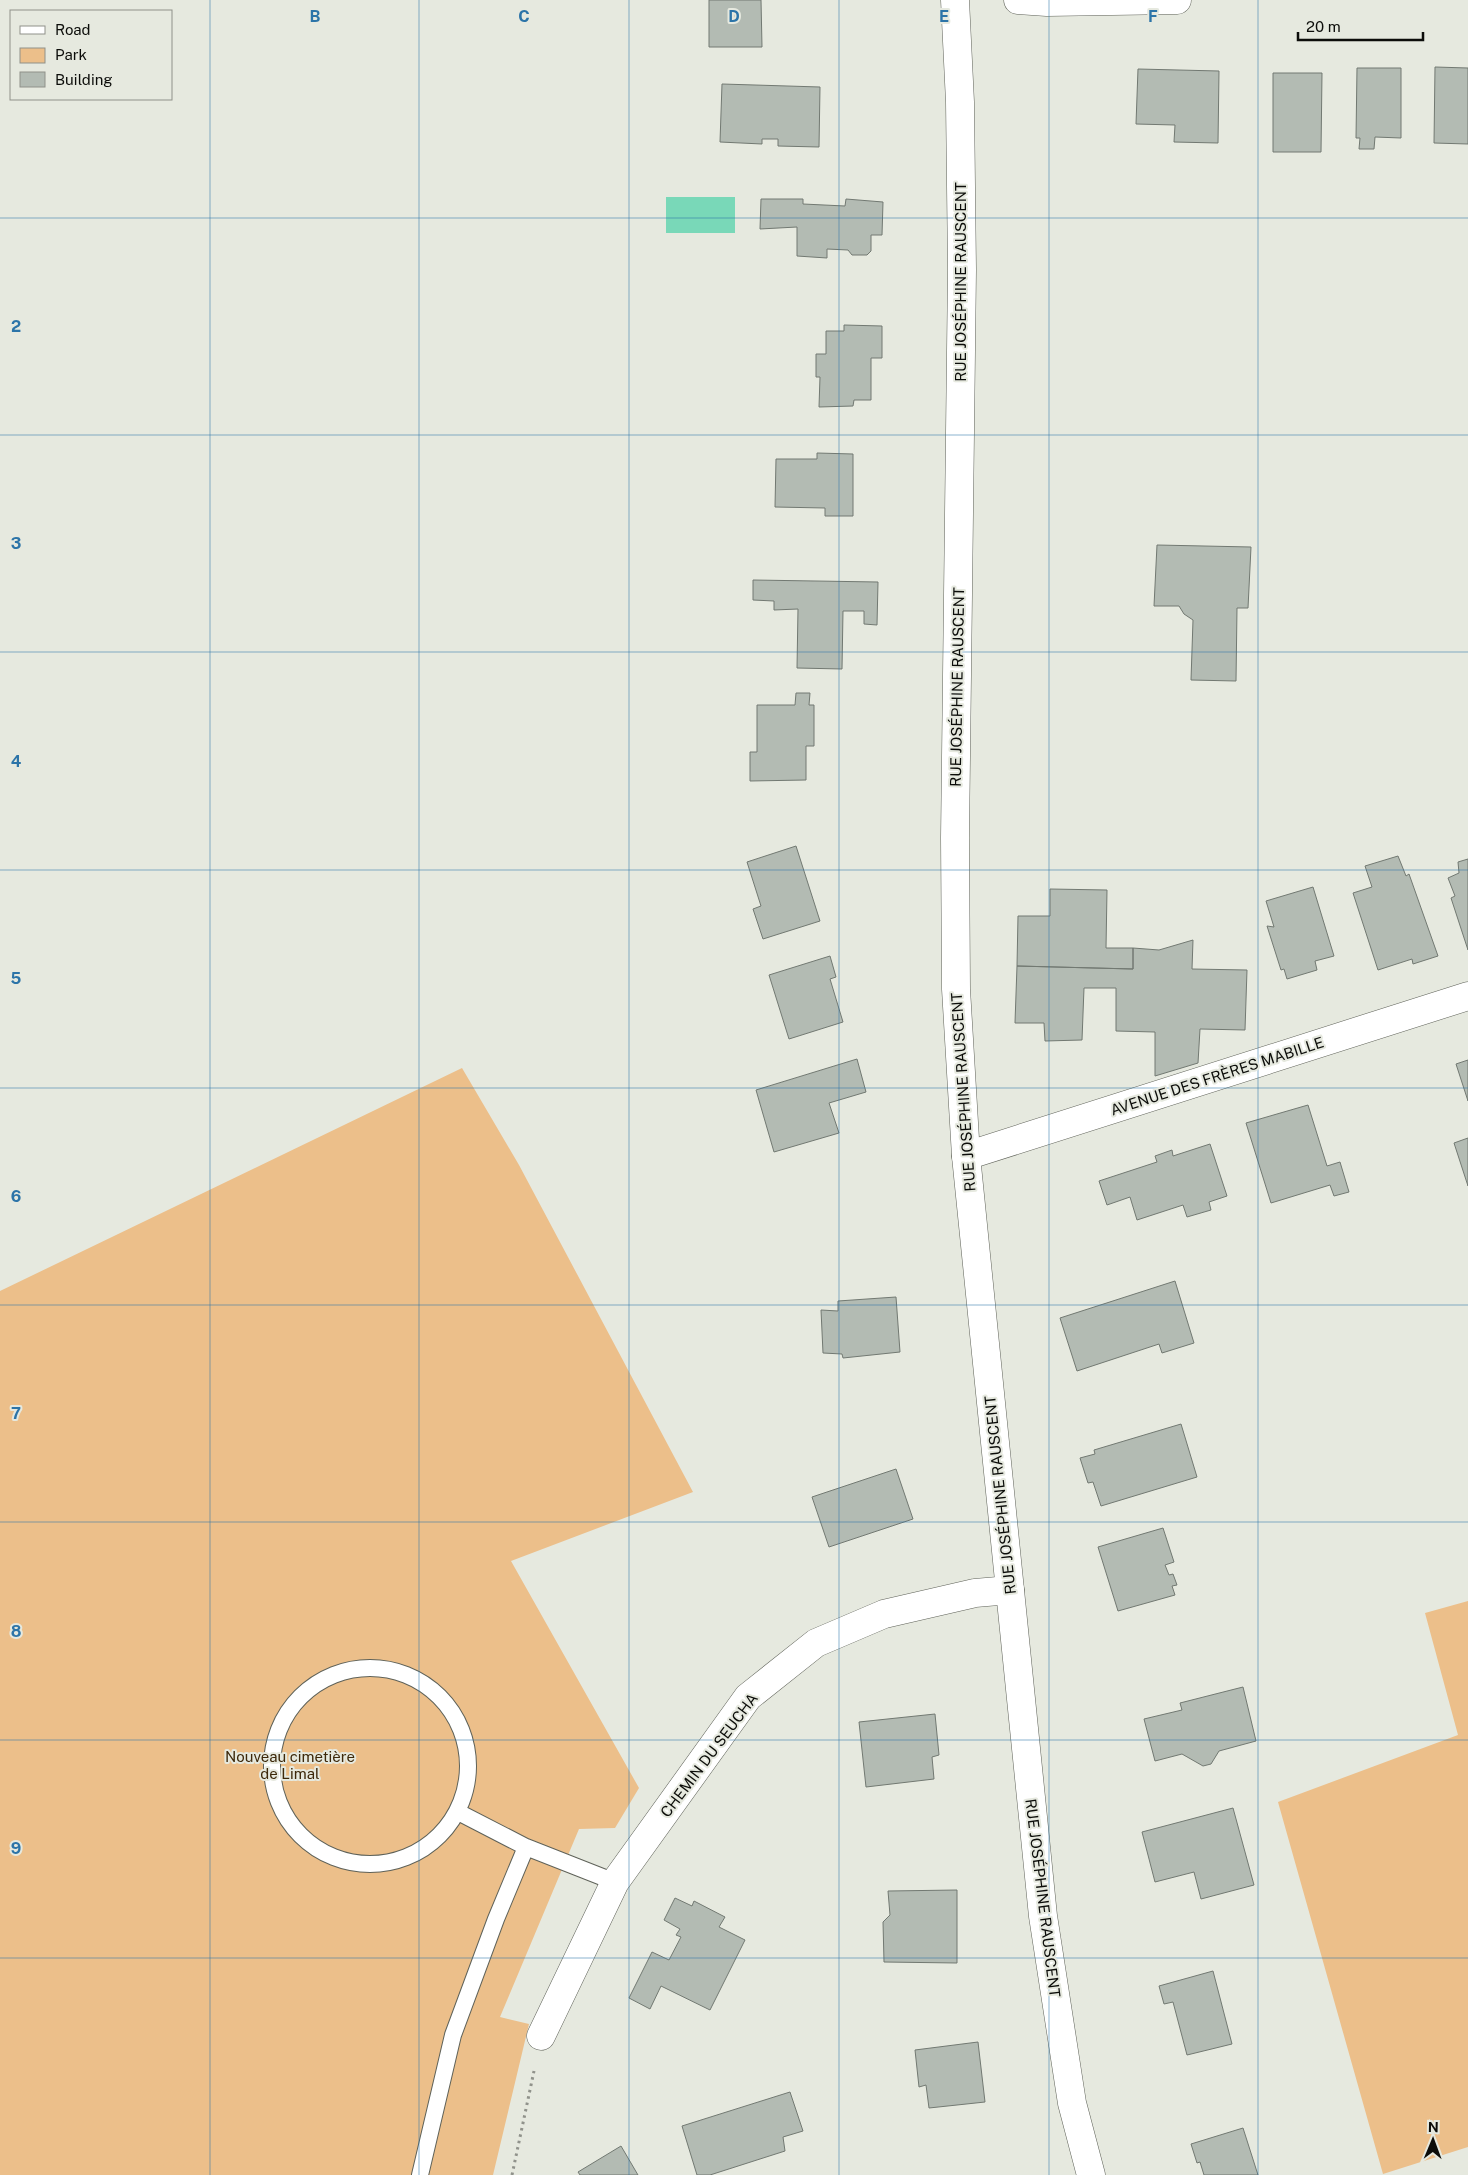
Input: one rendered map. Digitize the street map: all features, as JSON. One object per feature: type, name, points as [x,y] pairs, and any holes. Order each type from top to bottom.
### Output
[{"type":"street","name":"RUE JOSÉPHINE RAUSCENT","points":[[955,0],[960,102],[962,260],[955,838],[956,989],[966,1156],[1042,1916],[1072,2103],[1091,2175]]},
{"type":"street","points":[[1018,0],[1047,2],[1177,0]]},
{"type":"street","name":"AVENUE DES FRÈRES MABILLE","points":[[966,1156],[1468,996]]},
{"type":"street","name":"CHEMIN DU SEUCHA","points":[[541,2036],[615,1882],[748,1697],[816,1643],[884,1614],[975,1593],[1010,1590]]},
{"type":"lane","points":[[367,1667],[407,1674],[442,1697],[464,1732],[470,1772],[458,1812],[432,1844],[395,1862],[353,1864],[315,1849],[286,1819],[272,1780],[275,1739],[294,1703],[327,1677],[367,1667]]},
{"type":"lane","points":[[458,1812],[526,1847],[615,1882]]},
{"type":"lane","points":[[420,2175],[453,2035],[496,1919],[526,1847]]},
{"type":"path","points":[[512,2175],[541,2036]]},
{"type":"green space","name":"Nouveau cimetière de Limal","points":[[462,1068],[519,1165],[693,1492],[511,1561],[639,1788],[615,1828],[579,1829],[500,2017],[529,2024],[493,2175],[0,2175],[0,1291]]},
{"type":"green space","points":[[1468,1601],[1468,2147],[1383,2174],[1278,1802],[1458,1735],[1425,1613]]},
{"type":"shaded area","points":[[666,197],[735,197],[735,233],[666,233]]},
{"type":"building","points":[[709,0],[761,0],[762,47],[709,47]]},
{"type":"building","points":[[1435,67],[1468,68],[1468,144],[1434,143]]},
{"type":"building","points":[[1357,68],[1401,68],[1401,138],[1375,137],[1374,149],[1359,149],[1360,138],[1356,138]]},
{"type":"building","points":[[1138,69],[1219,71],[1218,143],[1174,142],[1175,125],[1136,124]]},
{"type":"building","points":[[1273,73],[1322,73],[1321,152],[1273,152]]},
{"type":"building","points":[[722,84],[820,87],[819,147],[778,146],[778,139],[762,139],[762,144],[720,142]]},
{"type":"building","points":[[761,199],[803,199],[803,204],[845,206],[846,199],[883,202],[882,235],[871,235],[871,251],[867,255],[852,255],[848,250],[827,249],[827,258],[797,256],[797,227],[760,229]]},
{"type":"building","points":[[844,325],[882,326],[882,358],[871,358],[871,400],[854,400],[853,406],[819,407],[820,377],[816,377],[816,354],[826,354],[826,331],[844,331]]},
{"type":"building","points":[[817,453],[853,454],[853,516],[825,516],[825,508],[775,507],[776,459],[817,459]]},
{"type":"building","points":[[1157,545],[1251,547],[1248,608],[1237,608],[1236,681],[1191,680],[1193,620],[1184,614],[1179,606],[1154,606]]},
{"type":"building","points":[[753,580],[878,582],[877,625],[864,624],[864,611],[843,611],[842,669],[797,668],[798,609],[774,610],[774,601],[753,600]]},
{"type":"building","points":[[796,693],[810,693],[809,705],[814,705],[814,746],[806,746],[806,780],[750,781],[750,752],[757,752],[757,705],[795,705]]},
{"type":"building","points":[[796,846],[820,921],[763,939],[753,909],[761,906],[747,862]]},
{"type":"building","points":[[1398,856],[1406,876],[1409,874],[1438,956],[1413,964],[1412,959],[1378,970],[1353,893],[1372,887],[1365,866]]},
{"type":"building","points":[[1468,859],[1468,950],[1451,898],[1455,896],[1448,878],[1459,873],[1458,862]]},
{"type":"building","points":[[1313,887],[1334,956],[1315,961],[1317,970],[1287,979],[1284,969],[1281,970],[1267,926],[1274,927],[1266,901]]},
{"type":"building","points":[[1050,889],[1107,890],[1106,948],[1133,948],[1133,969],[1017,966],[1018,916],[1050,916]]},
{"type":"building","points":[[1193,940],[1192,969],[1247,970],[1245,1030],[1200,1029],[1198,1063],[1155,1076],[1155,1032],[1116,1031],[1116,988],[1084,988],[1082,1040],[1045,1041],[1044,1023],[1015,1023],[1017,966],[1133,969],[1133,948],[1159,950]]},
{"type":"building","points":[[830,956],[836,977],[830,979],[843,1022],[789,1039],[769,975]]},
{"type":"building","points":[[857,1059],[866,1092],[829,1103],[839,1133],[774,1152],[756,1090]]},
{"type":"building","points":[[1468,1060],[1468,1101],[1456,1064]]},
{"type":"building","points":[[1308,1105],[1327,1166],[1340,1162],[1349,1192],[1334,1196],[1330,1185],[1271,1203],[1246,1123]]},
{"type":"building","points":[[1468,1138],[1468,1186],[1454,1143]]},
{"type":"building","points":[[1210,1144],[1227,1196],[1209,1202],[1211,1210],[1187,1217],[1183,1205],[1137,1220],[1130,1197],[1107,1205],[1099,1181],[1157,1162],[1155,1156],[1172,1150],[1173,1156]]},
{"type":"building","points":[[1175,1281],[1194,1343],[1162,1353],[1159,1344],[1077,1371],[1060,1318]]},
{"type":"building","points":[[896,1297],[900,1352],[843,1358],[842,1354],[823,1353],[821,1310],[838,1311],[838,1301]]},
{"type":"building","points":[[1181,1424],[1197,1477],[1101,1506],[1093,1482],[1088,1483],[1080,1458],[1095,1454],[1094,1450]]},
{"type":"building","points":[[896,1469],[913,1519],[829,1547],[812,1497]]},
{"type":"building","points":[[1163,1528],[1174,1562],[1165,1565],[1169,1575],[1173,1574],[1177,1585],[1172,1586],[1175,1595],[1118,1611],[1098,1547]]},
{"type":"building","points":[[1243,1687],[1256,1741],[1219,1751],[1211,1764],[1203,1766],[1182,1754],[1155,1761],[1144,1719],[1182,1710],[1180,1703]]},
{"type":"building","points":[[935,1714],[939,1755],[932,1757],[934,1779],[866,1787],[859,1722]]},
{"type":"building","points":[[1233,1808],[1254,1885],[1201,1899],[1194,1872],[1155,1882],[1142,1832]]},
{"type":"building","points":[[957,1890],[957,1963],[884,1962],[883,1922],[890,1915],[888,1891]]},
{"type":"building","points":[[675,1898],[692,1906],[694,1901],[725,1917],[719,1927],[745,1940],[710,2010],[661,1986],[650,2009],[629,1998],[652,1952],[669,1960],[681,1937],[676,1935],[680,1929],[664,1920]]},
{"type":"building","points":[[1213,1971],[1232,2044],[1187,2055],[1173,2002],[1164,2004],[1159,1986]]},
{"type":"building","points":[[978,2042],[985,2102],[929,2108],[926,2085],[919,2087],[915,2050]]},
{"type":"building","points":[[790,2092],[803,2131],[783,2137],[785,2151],[710,2175],[697,2175],[682,2126]]},
{"type":"building","points":[[1243,2128],[1258,2175],[1204,2175],[1200,2162],[1197,2163],[1191,2144]]},
{"type":"building","points":[[621,2146],[638,2175],[580,2175],[578,2172]]}]
